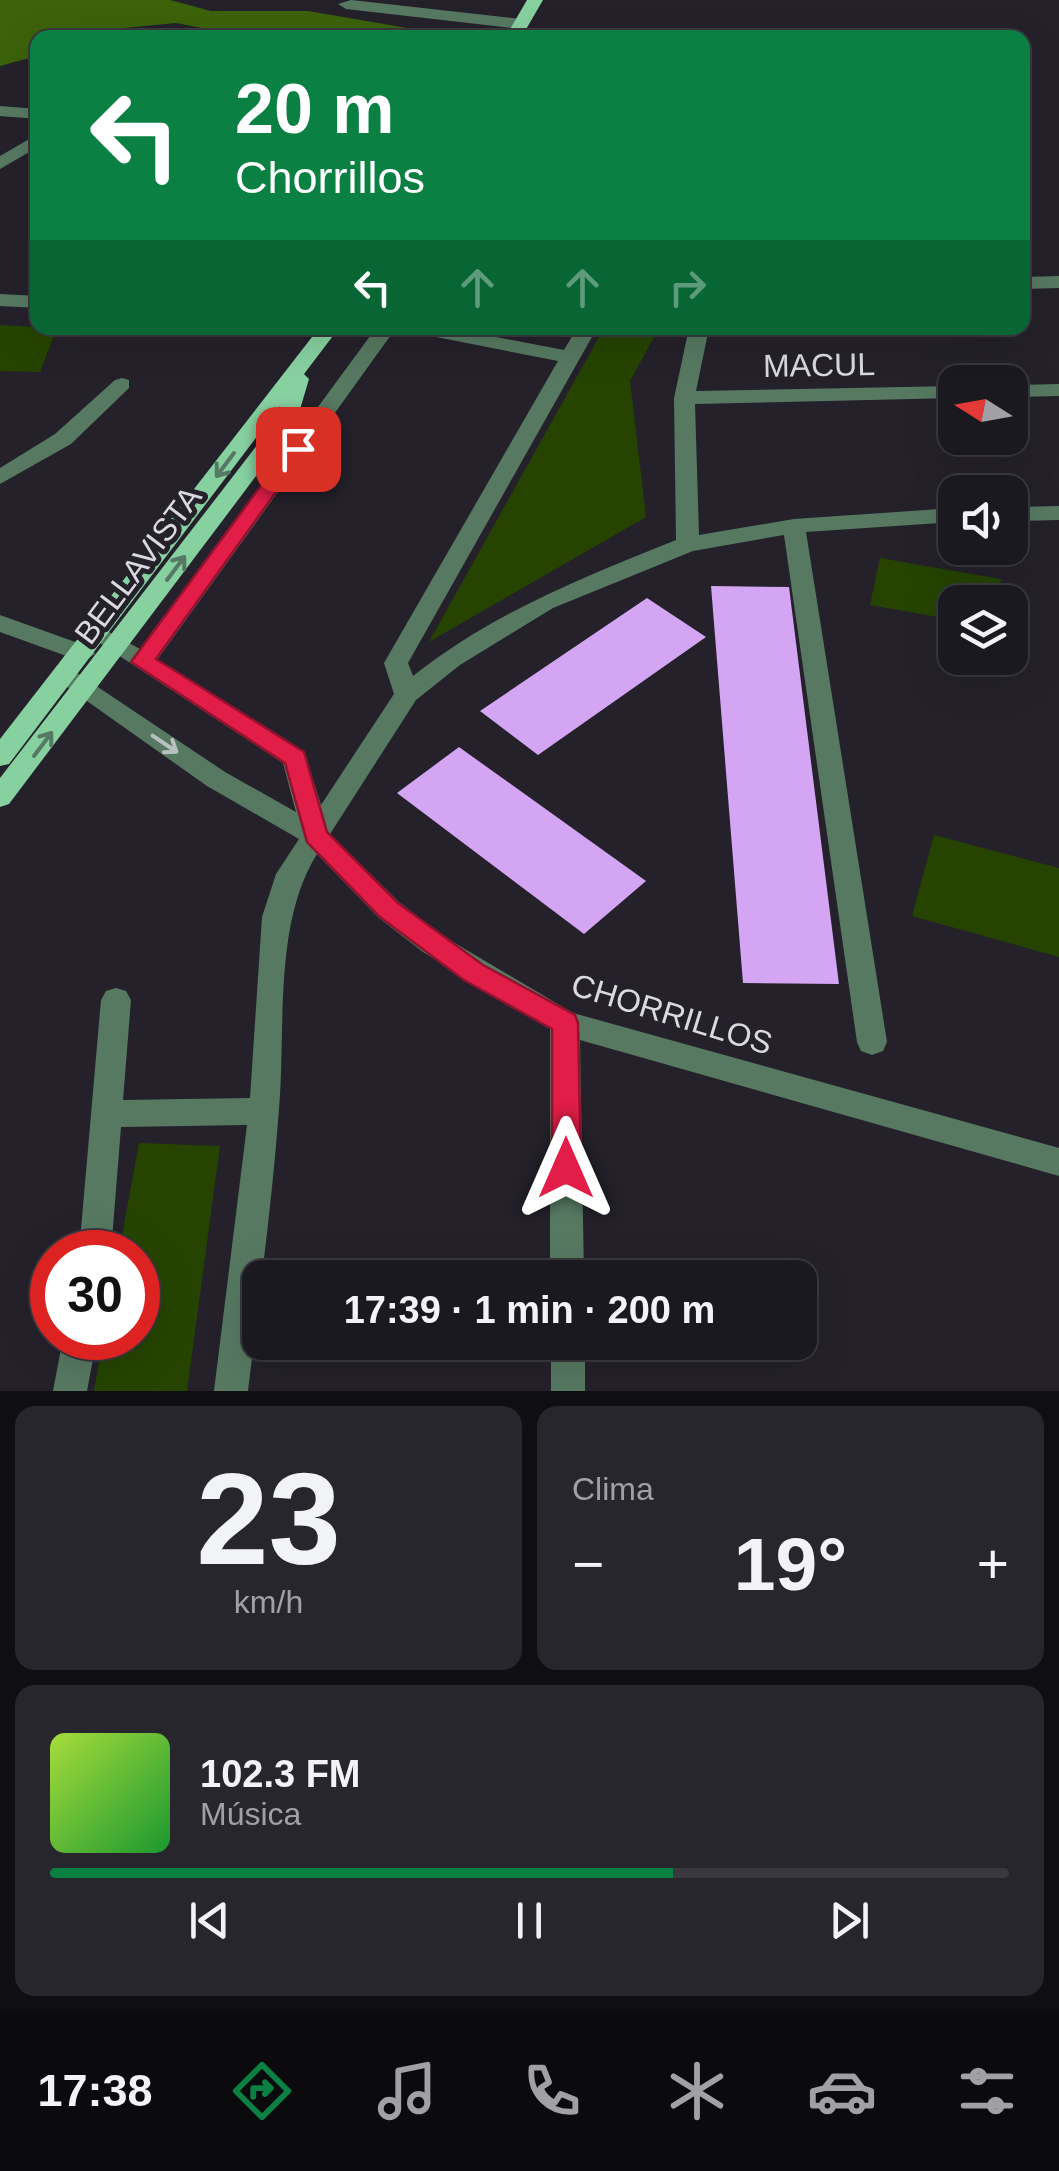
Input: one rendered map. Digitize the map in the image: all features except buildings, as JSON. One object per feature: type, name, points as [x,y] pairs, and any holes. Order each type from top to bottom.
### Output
[{"type":"main road","points":[[518,30],[535,0]]},
{"type":"main road","name":"BELLAVISTA","points":[[0,797],[99,645],[285,424],[305,360],[324,335]]},
{"type":"main road","name":"BELLAVISTA","points":[[0,757],[74,684],[99,645]]},
{"type":"street","points":[[346,4],[511,30]]},
{"type":"street","points":[[0,111],[30,113]]},
{"type":"street","points":[[0,164],[30,144]]},
{"type":"street","points":[[1030,283],[1059,282]]},
{"type":"street","points":[[0,300],[30,302]]},
{"type":"street","points":[[142,662],[381,335]]},
{"type":"street","points":[[457,335],[570,357]]},
{"type":"street","points":[[407,694],[396,663],[583,335]]},
{"type":"street","points":[[688,544],[684,398],[698,335]]},
{"type":"street","points":[[0,476],[63,438],[122,384]]},
{"type":"street","points":[[1028,391],[1059,390]]},
{"type":"street","name":"MACUL","points":[[684,398],[938,392]]},
{"type":"street","points":[[1028,514],[1059,514]]},
{"type":"street","points":[[231,1391],[264,1112],[276,917],[290,874],[407,694],[451,660],[544,602],[688,544],[794,526],[938,517]]},
{"type":"street","points":[[794,526],[872,1042]]},
{"type":"street","name":"CHORRILLOS","points":[[0,623],[99,645],[142,662],[295,758],[316,836]]},
{"type":"street","name":"CHORRILLOS","points":[[74,684],[216,778],[316,836],[389,910],[433,944],[565,1023],[1059,1162]]},
{"type":"street","points":[[97,1230],[116,1000]]},
{"type":"street","points":[[565,1023],[568,1260]]},
{"type":"street","points":[[107,1114],[264,1112]]},
{"type":"street","points":[[70,1391],[76,1360]]},
{"type":"street","points":[[568,1360],[568,1391]]},
{"type":"green space","points":[[0,0],[170,0],[211,11],[308,11],[419,30],[212,30],[176,23],[111,30],[30,30],[30,58],[0,66]]},
{"type":"green space","points":[[0,325],[30,327],[30,335],[54,335],[40,372],[0,371]]},
{"type":"green space","points":[[600,335],[655,335],[630,381],[646,517],[429,642]]},
{"type":"green space","points":[[880,558],[1001,579],[1000,585],[938,585],[938,617],[870,605]]},
{"type":"green space","points":[[934,835],[1059,868],[1059,957],[912,916]]},
{"type":"green space","points":[[139,1143],[220,1146],[187,1391],[94,1391],[99,1360],[160,1360],[160,1230],[123,1230]]},
{"type":"route","points":[[298,449],[142,662],[295,758],[316,836],[389,910],[474,972],[565,1023],[566,1168]]}]
